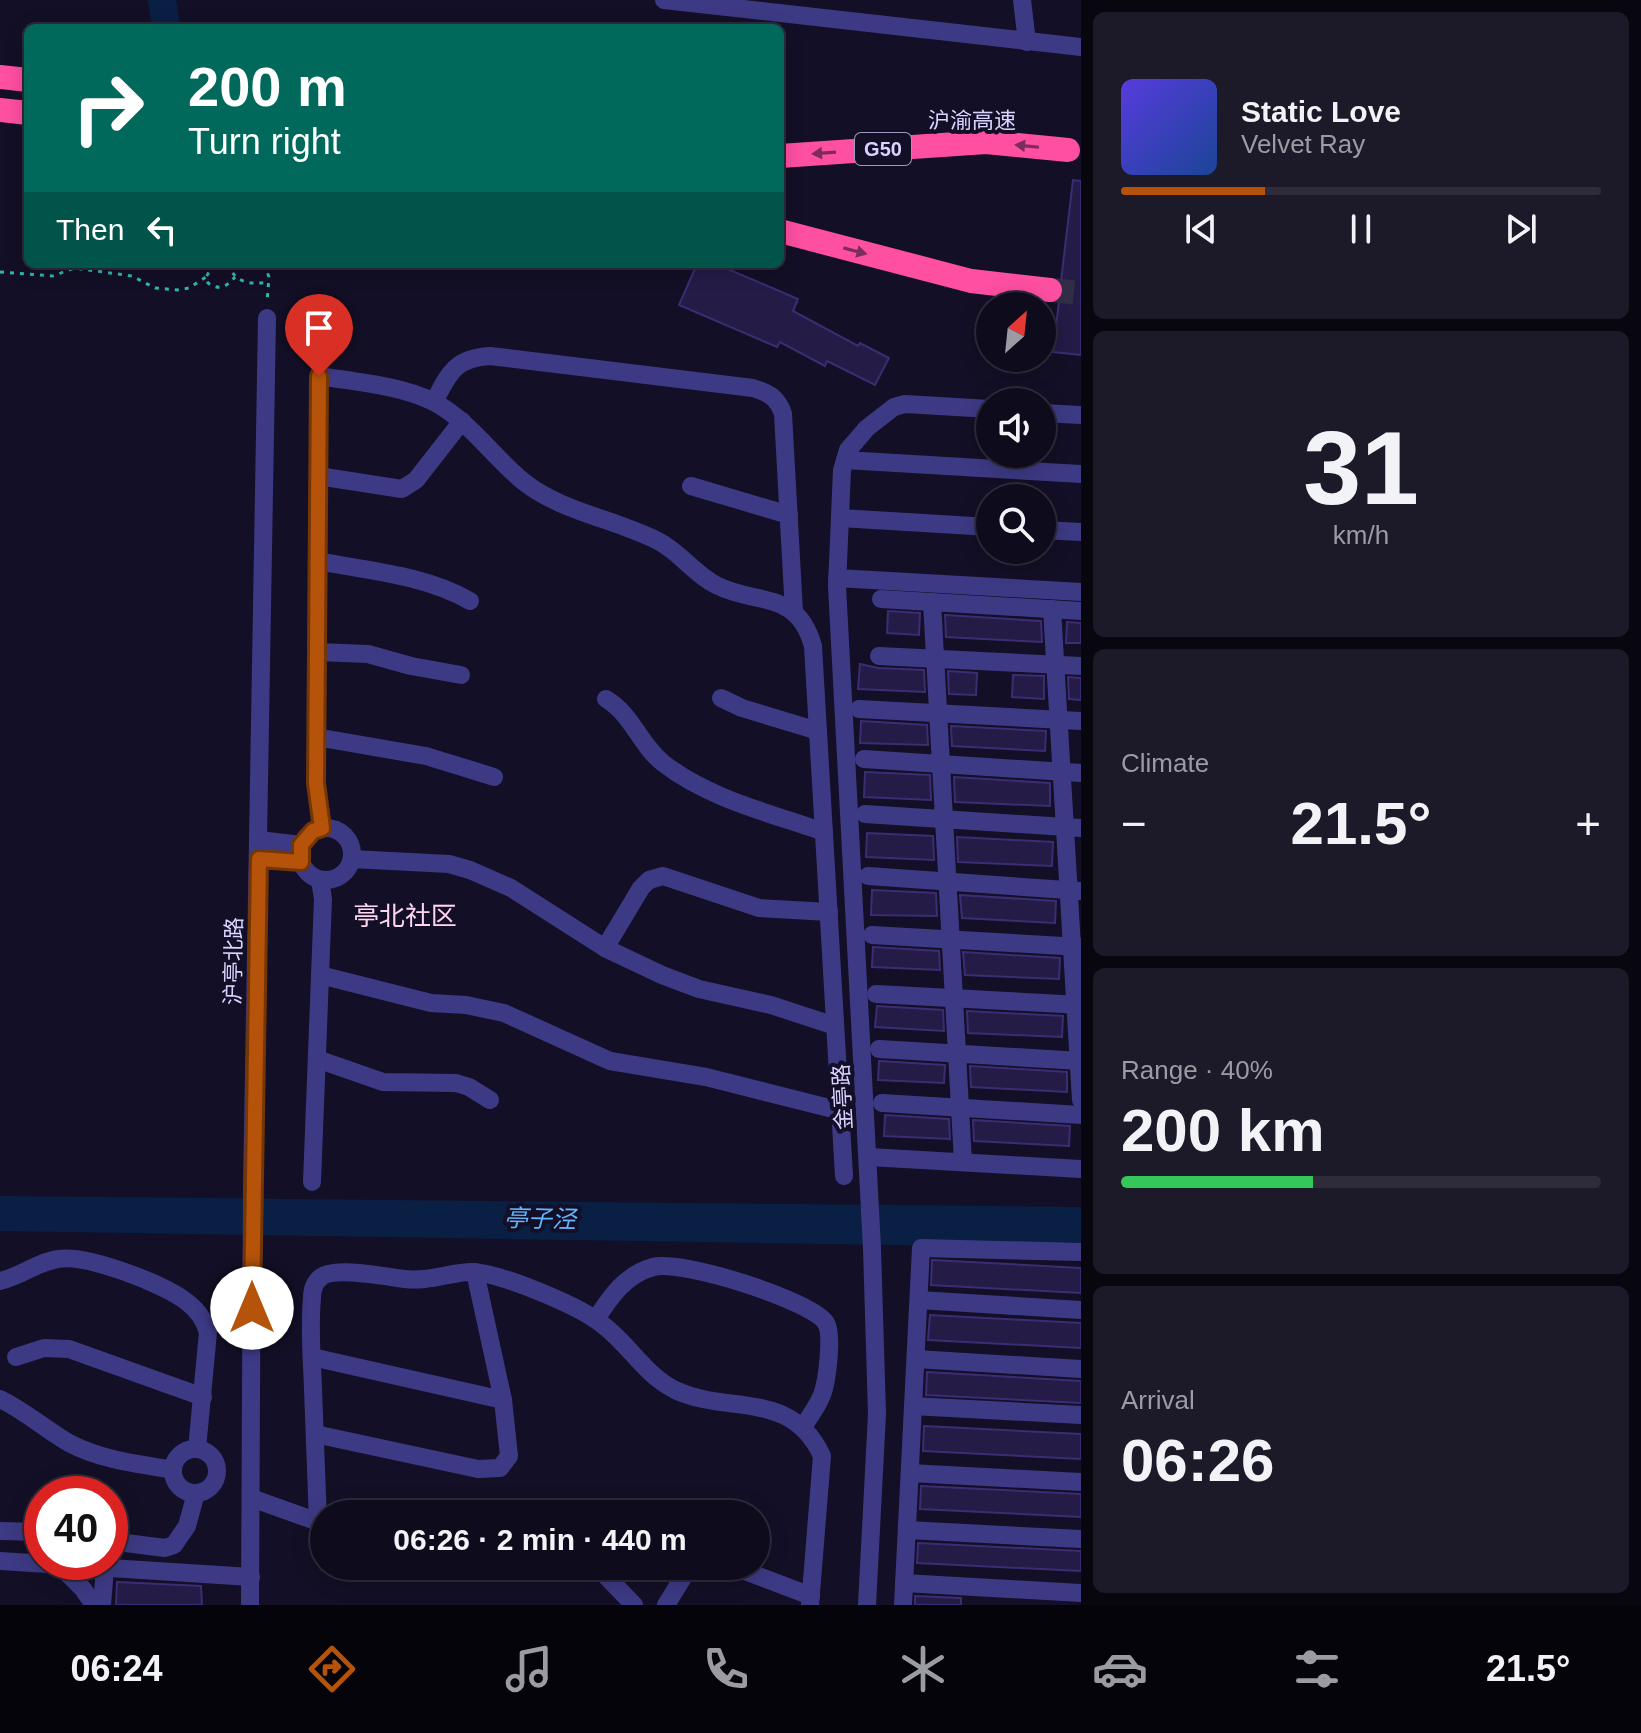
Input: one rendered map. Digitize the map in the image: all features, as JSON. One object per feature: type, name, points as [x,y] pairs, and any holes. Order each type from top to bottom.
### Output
[{"type":"highway","points":[[0,77],[24,80]]},
{"type":"highway","points":[[0,108],[24,111]]},
{"type":"highway","name":"沪渝高速","points":[[784,156],[986,142],[1068,150]]},
{"type":"highway","points":[[784,232],[971,281],[1050,290]]},
{"type":"street","points":[[664,0],[1081,47]]},
{"type":"street","points":[[1022,0],[1027,42]]},
{"type":"street","name":"沪亭北路","points":[[250,1605],[252,1186],[267,318]]},
{"type":"street","points":[[434,402],[447,377],[459,363],[473,357],[490,356],[753,388],[768,393],[779,403],[783,414],[794,612]]},
{"type":"street","points":[[322,828],[316,783],[319,376],[406,391],[434,402],[462,421],[523,481],[538,491],[658,541],[715,585],[776,602],[794,612],[808,628],[813,646],[844,1176]]},
{"type":"street","points":[[976,408],[905,404],[894,407],[867,428],[848,450],[845,460],[1081,474]]},
{"type":"street","points":[[1056,414],[1081,415]]},
{"type":"street","points":[[318,476],[402,489],[416,480],[462,421]]},
{"type":"street","name":"金亭路","points":[[845,460],[837,582],[869,1157],[877,1414],[867,1605]]},
{"type":"street","points":[[691,486],[789,515]]},
{"type":"street","points":[[840,518],[976,526]]},
{"type":"street","points":[[1056,531],[1081,532]]},
{"type":"street","points":[[318,561],[428,583],[470,601]]},
{"type":"street","points":[[837,582],[1081,592]]},
{"type":"street","points":[[881,599],[1081,611]]},
{"type":"street","points":[[932,602],[963,1162]]},
{"type":"street","points":[[1052,609],[1061,771],[1073,827],[1081,1100]]},
{"type":"street","points":[[317,652],[368,654],[461,675]]},
{"type":"street","points":[[879,656],[1081,666]]},
{"type":"street","points":[[721,698],[742,708],[818,731]]},
{"type":"street","points":[[606,699],[626,715],[661,762],[693,783],[824,832]]},
{"type":"street","points":[[859,709],[1081,721]]},
{"type":"street","points":[[316,737],[426,756],[494,777]]},
{"type":"street","points":[[864,759],[1081,773]]},
{"type":"street","points":[[865,814],[1073,827]]},
{"type":"street","points":[[322,828],[330,828],[345,836],[350,843],[350,867],[337,879],[320,880],[305,871],[301,854],[313,831],[322,828]]},
{"type":"street","points":[[259,850],[301,854]]},
{"type":"street","points":[[352,859],[449,864],[470,870],[511,888],[605,948],[662,975],[699,989],[771,1005],[835,1026]]},
{"type":"street","points":[[605,948],[641,888],[649,880],[663,876],[759,908],[829,912]]},
{"type":"street","points":[[868,876],[1075,890]]},
{"type":"street","points":[[312,1182],[323,899],[320,880]]},
{"type":"street","points":[[872,935],[1076,947]]},
{"type":"street","points":[[320,975],[431,1003],[466,1005],[504,1013],[610,1061],[706,1077],[841,1111]]},
{"type":"street","points":[[876,994],[1078,1005]]},
{"type":"street","points":[[879,1049],[1080,1061]]},
{"type":"street","points":[[317,1059],[383,1082],[456,1083],[490,1100]]},
{"type":"street","points":[[882,1103],[1081,1115]]},
{"type":"street","points":[[869,1157],[1081,1169]]},
{"type":"street","points":[[903,1605],[921,1248],[1081,1252]]},
{"type":"street","points":[[0,1281],[21,1276],[41,1263],[61,1258],[82,1259],[174,1293],[190,1304],[204,1318],[208,1332],[197,1449]]},
{"type":"street","points":[[596,1319],[630,1276],[656,1266],[684,1267],[734,1281],[808,1309],[824,1321],[830,1333],[824,1391],[803,1427]]},
{"type":"street","points":[[319,1500],[312,1357],[313,1287],[322,1276],[335,1272],[413,1280],[475,1272],[498,1276],[596,1319],[618,1336],[656,1380],[679,1392],[758,1406],[782,1414],[814,1438],[822,1456],[811,1600],[765,1580]]},
{"type":"street","points":[[315,1434],[478,1469],[500,1468],[509,1456],[503,1400],[475,1272]]},
{"type":"street","points":[[919,1300],[1081,1310]]},
{"type":"street","points":[[16,1357],[44,1348],[69,1349],[203,1397]]},
{"type":"street","points":[[312,1357],[503,1400]]},
{"type":"street","points":[[916,1359],[1081,1369]]},
{"type":"street","points":[[0,1399],[72,1444],[107,1458],[173,1470]]},
{"type":"street","points":[[913,1406],[1081,1415]]},
{"type":"street","points":[[190,1449],[197,1449],[210,1454],[216,1474],[208,1489],[196,1493],[177,1484],[173,1470],[178,1457],[190,1449]]},
{"type":"street","points":[[910,1473],[1081,1482]]},
{"type":"street","points":[[216,1474],[251,1483],[310,1517]]},
{"type":"street","points":[[128,1543],[165,1548],[174,1545],[187,1526],[196,1493]]},
{"type":"street","points":[[907,1530],[1081,1539]]},
{"type":"street","points":[[0,1531],[24,1532]]},
{"type":"street","points":[[0,1561],[24,1563]]},
{"type":"street","points":[[128,1569],[251,1577]]},
{"type":"street","points":[[74,1580],[94,1605]]},
{"type":"street","points":[[102,1605],[104,1580]]},
{"type":"street","points":[[610,1580],[634,1605]]},
{"type":"street","points":[[666,1605],[681,1580]]},
{"type":"street","points":[[904,1583],[1081,1593]]},
{"type":"path","points":[[0,272],[53,276],[74,268],[132,276],[155,288],[179,290],[189,288],[206,277],[212,268]]},
{"type":"path","points":[[230,268],[235,277],[249,283],[268,282]]},
{"type":"path","points":[[265,268],[268,282],[267,318]]},
{"type":"path","points":[[206,277],[208,283],[221,288],[235,277]]},
{"type":"water","name":"亭子泾","points":[[0,1196],[1081,1207],[1081,1248],[0,1231]]},
{"type":"building","points":[[1073,180],[1081,181],[1081,355],[1056,352],[1059,301],[1065,292],[1061,281]]},
{"type":"building","points":[[695,268],[725,268],[798,299],[793,311],[858,346],[860,343],[889,358],[875,385],[827,361],[825,366],[780,342],[777,347],[679,305]]},
{"type":"building","points":[[888,611],[920,613],[919,635],[887,633]]},
{"type":"building","points":[[945,615],[1041,621],[1042,642],[946,637]]},
{"type":"building","points":[[1067,622],[1081,623],[1081,643],[1066,643]]},
{"type":"building","points":[[860,664],[924,670],[925,692],[858,689]]},
{"type":"building","points":[[948,671],[977,673],[976,695],[949,694]]},
{"type":"building","points":[[1013,675],[1044,676],[1044,699],[1012,697]]},
{"type":"building","points":[[1068,677],[1081,678],[1081,700],[1069,699]]},
{"type":"building","points":[[861,721],[927,725],[928,745],[860,743]]},
{"type":"building","points":[[951,726],[1046,731],[1045,751],[952,746]]},
{"type":"building","points":[[865,772],[930,775],[931,800],[864,797]]},
{"type":"building","points":[[954,777],[1050,783],[1050,806],[955,802]]},
{"type":"building","points":[[867,833],[933,836],[934,860],[866,857]]},
{"type":"building","points":[[957,837],[1053,842],[1052,866],[958,862]]},
{"type":"building","points":[[872,890],[936,893],[937,916],[871,915]]},
{"type":"building","points":[[960,895],[1056,901],[1055,923],[962,918]]},
{"type":"building","points":[[873,947],[939,951],[940,970],[872,967]]},
{"type":"building","points":[[963,952],[1060,958],[1059,979],[965,975]]},
{"type":"building","points":[[877,1006],[943,1010],[944,1031],[875,1027]]},
{"type":"building","points":[[967,1011],[1063,1016],[1062,1037],[968,1033]]},
{"type":"building","points":[[879,1061],[945,1065],[944,1083],[878,1080]]},
{"type":"building","points":[[970,1066],[1067,1072],[1067,1092],[971,1087]]},
{"type":"building","points":[[885,1115],[949,1119],[950,1139],[884,1136]]},
{"type":"building","points":[[973,1120],[1070,1126],[1069,1146],[974,1141]]},
{"type":"building","points":[[932,1260],[1081,1268],[1081,1293],[931,1285]]},
{"type":"building","points":[[930,1315],[1081,1323],[1081,1348],[928,1340]]},
{"type":"building","points":[[927,1372],[1081,1381],[1081,1403],[926,1395]]},
{"type":"building","points":[[924,1426],[1081,1434],[1081,1459],[923,1451]]},
{"type":"building","points":[[921,1486],[1081,1494],[1081,1517],[920,1509]]},
{"type":"building","points":[[918,1543],[1081,1551],[1081,1571],[917,1563]]},
{"type":"building","points":[[117,1582],[201,1586],[202,1605],[116,1605]]},
{"type":"building","points":[[915,1596],[961,1598],[961,1605],[915,1605]]},
{"type":"waterway","points":[[162,0],[165,24]]},
{"type":"tunnel","points":[[1050,290],[1081,293]]},
{"type":"district","name":"亭北社区","points":[[405,916]]},
{"type":"route","points":[[252,1308],[259,859],[301,862],[301,845],[313,831],[322,828],[316,783],[319,376]]}]
